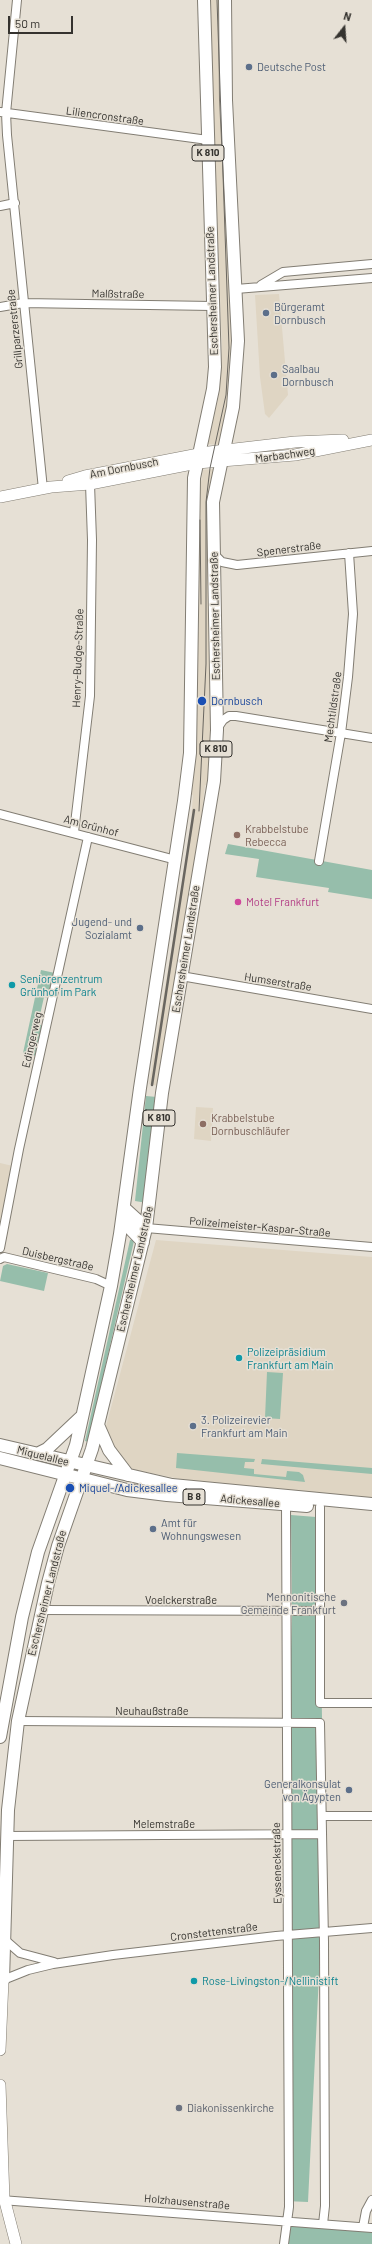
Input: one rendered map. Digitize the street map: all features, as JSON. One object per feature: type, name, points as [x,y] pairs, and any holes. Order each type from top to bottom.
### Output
[{"type":"main road","name":"Eschersheimer Landstraße","points":[[0,1737],[22,1617],[38,1552],[64,1475],[70,1462],[82,1416],[111,1286],[123,1214],[142,1074],[176,860],[190,753],[193,501],[198,458],[213,389],[215,366],[204,0]]},
{"type":"main road","name":"Eschersheimer Landstraße","points":[[0,2050],[6,1836],[13,1753],[18,1721],[56,1550],[87,1466],[146,1228],[162,1093],[213,786],[217,730],[214,502],[233,411],[237,379],[236,289],[226,100],[225,0]]},
{"type":"main road","name":"Marbachweg","points":[[198,458],[223,456],[295,455],[372,440],[295,442],[223,456]]},
{"type":"main road","name":"Am Dornbusch","points":[[47,488],[85,476],[198,458]]},
{"type":"main road","name":"Am Dornbusch","points":[[0,497],[47,488],[90,484],[198,458]]},
{"type":"main road","points":[[123,1214],[146,1228]]},
{"type":"main road","points":[[123,1214],[133,1231],[143,1242]]},
{"type":"main road","points":[[120,1234],[146,1228]]},
{"type":"main road","points":[[37,1454],[47,1449],[82,1416]]},
{"type":"main road","points":[[98,1425],[109,1450],[128,1475]]},
{"type":"main road","name":"Miquelallee","points":[[0,1445],[87,1466]]},
{"type":"main road","name":"Miquelallee","points":[[0,1458],[82,1479]]},
{"type":"main road","name":"Adickesallee","points":[[87,1466],[172,1485],[372,1504]]},
{"type":"main road","name":"Adickesallee","points":[[82,1479],[127,1490],[167,1495],[372,1512]]},
{"type":"main road","points":[[0,2085],[2,2200]]},
{"type":"main road","points":[[0,2185],[2,2200],[16,2244]]},
{"type":"street","name":"Grillparzerstraße","points":[[17,0],[3,112],[15,203],[23,303],[47,488]]},
{"type":"street","name":"Liliencronstraße","points":[[3,112],[189,139],[208,140]]},
{"type":"street","points":[[0,206],[15,203]]},
{"type":"street","points":[[259,286],[283,272],[372,264]]},
{"type":"street","points":[[236,289],[372,278]]},
{"type":"street","name":"Malßstraße","points":[[0,307],[23,303],[212,306]]},
{"type":"street","name":"Henry-Budge-Straße","points":[[74,832],[90,696],[92,540],[90,484]]},
{"type":"street","name":"Spenerstraße","points":[[214,553],[222,562],[234,565],[372,551]]},
{"type":"street","name":"Mechtildstraße","points":[[318,862],[341,733],[348,677],[353,614],[349,553]]},
{"type":"street","points":[[217,730],[223,720],[229,716],[236,716],[372,738]]},
{"type":"street","name":"Am Grünhof","points":[[0,814],[74,832],[176,860]]},
{"type":"street","name":"Edingerweg","points":[[0,1248],[19,1149],[88,837]]},
{"type":"street","name":"Humserstraße","points":[[181,976],[372,1009]]},
{"type":"street","name":"Polizeimeister-Kaspar-Straße","points":[[146,1228],[372,1247]]},
{"type":"street","name":"Duisbergstraße","points":[[0,1258],[4,1257],[98,1280],[111,1286]]},
{"type":"street","name":"Eysseneckstraße","points":[[284,2244],[288,2222],[286,1504]]},
{"type":"street","points":[[320,1507],[320,1703],[372,1703]]},
{"type":"street","name":"Voelckerstraße","points":[[42,1610],[321,1611]]},
{"type":"street","name":"Neuhaußstraße","points":[[18,1721],[320,1723],[322,1816]]},
{"type":"street","points":[[323,2224],[325,2206],[322,1816],[372,1816]]},
{"type":"street","name":"Melemstraße","points":[[6,1836],[322,1834]]},
{"type":"street","name":"Cronstettenstraße","points":[[1,1981],[28,1970],[113,1955],[324,1931],[372,1928]]},
{"type":"street","name":"Cronstettenstraße","points":[[4,1939],[20,1953],[59,1964]]},
{"type":"street","name":"Holzhausenstraße","points":[[2,2200],[372,2228]]},
{"type":"street","points":[[363,2227],[368,2207],[372,2200]]},
{"type":"shaded area","points":[[209,0],[219,0],[232,350],[229,391],[221,445],[208,444],[219,395],[222,347]]},
{"type":"shaded area","points":[[279,294],[288,395],[269,418],[265,414],[260,377],[255,295]]},
{"type":"shaded area","points":[[213,469],[208,503],[209,618],[212,618],[208,786],[205,785],[199,838],[158,1086],[149,1084],[190,836],[193,795],[190,794],[196,632],[199,632],[198,501],[203,470]]},
{"type":"shaded area","name":"Krabbelstube Dornbuschläufer","points":[[196,1107],[213,1108],[211,1141],[194,1139]]},
{"type":"shaded area","points":[[0,1163],[13,1166],[0,1222]]},
{"type":"shaded area","points":[[156,1240],[372,1257],[372,1499],[195,1482],[131,1469],[119,1460],[105,1430]]},
{"type":"green space","points":[[228,844],[372,870],[372,899],[328,892],[329,888],[256,877],[259,859],[225,854]]},
{"type":"green space","points":[[41,970],[55,973],[49,998],[44,997],[38,1024],[43,1026],[36,1056],[23,1053]]},
{"type":"green space","points":[[146,1096],[157,1097],[147,1203],[135,1201]]},
{"type":"green space","points":[[133,1239],[134,1241],[88,1442],[85,1441],[130,1240]]},
{"type":"green space","points":[[7,1264],[48,1273],[44,1291],[0,1281],[3,1266]]},
{"type":"green space","points":[[267,1372],[283,1373],[280,1419],[265,1418]]},
{"type":"green space","points":[[177,1453],[255,1459],[254,1462],[245,1462],[244,1468],[254,1469],[254,1474],[286,1477],[287,1471],[299,1472],[303,1475],[305,1482],[176,1468]]},
{"type":"green space","points":[[262,1459],[372,1468],[372,1474],[261,1464]]},
{"type":"green space","points":[[291,1515],[316,1517],[320,1615],[322,1717],[318,1828],[321,1933],[308,2202],[285,2201],[283,1943],[292,1613]]},
{"type":"green space","points":[[286,2224],[372,2232],[372,2244],[285,2244]]},
{"type":"tram line","points":[[199,811],[206,664],[206,502],[210,468],[226,395],[229,348],[217,0]]},
{"type":"tram line","points":[[200,520],[201,604]]},
{"type":"railway","points":[[152,1085],[194,810]]},
{"type":"place","name":"Deutsche Post","points":[[249,67]]},
{"type":"place","name":"Bürgeramt Dornbusch","points":[[266,313]]},
{"type":"place","name":"Saalbau Dornbusch","points":[[274,375]]},
{"type":"place","name":"Dornbusch","points":[[202,701]]},
{"type":"place","name":"Krabbelstube Rebecca","points":[[237,835]]},
{"type":"place","name":"Motel Frankfurt","points":[[238,902]]},
{"type":"place","name":"Jugend- und Sozialamt","points":[[140,928]]},
{"type":"place","name":"Seniorenzentrum Grünhof im Park","points":[[12,985]]},
{"type":"place","name":"Krabbelstube Dornbuschläufer","points":[[203,1124]]},
{"type":"place","name":"Polizeipräsidium Frankfurt am Main","points":[[239,1358]]},
{"type":"place","name":"3. Polizeirevier Frankfurt am Main","points":[[193,1426]]},
{"type":"place","name":"Miquel-/Adickesallee","points":[[70,1488]]},
{"type":"place","name":"Amt für Wohnungswesen","points":[[153,1529]]},
{"type":"place","name":"Mennonitische Gemeinde Frankfurt","points":[[344,1603]]},
{"type":"place","name":"Generalkonsulat von Ägypten","points":[[349,1790]]},
{"type":"place","name":"Rose-Livingston-/Nellinistift","points":[[194,1981]]},
{"type":"place","name":"Diakonissenkirche","points":[[179,2108]]}]
